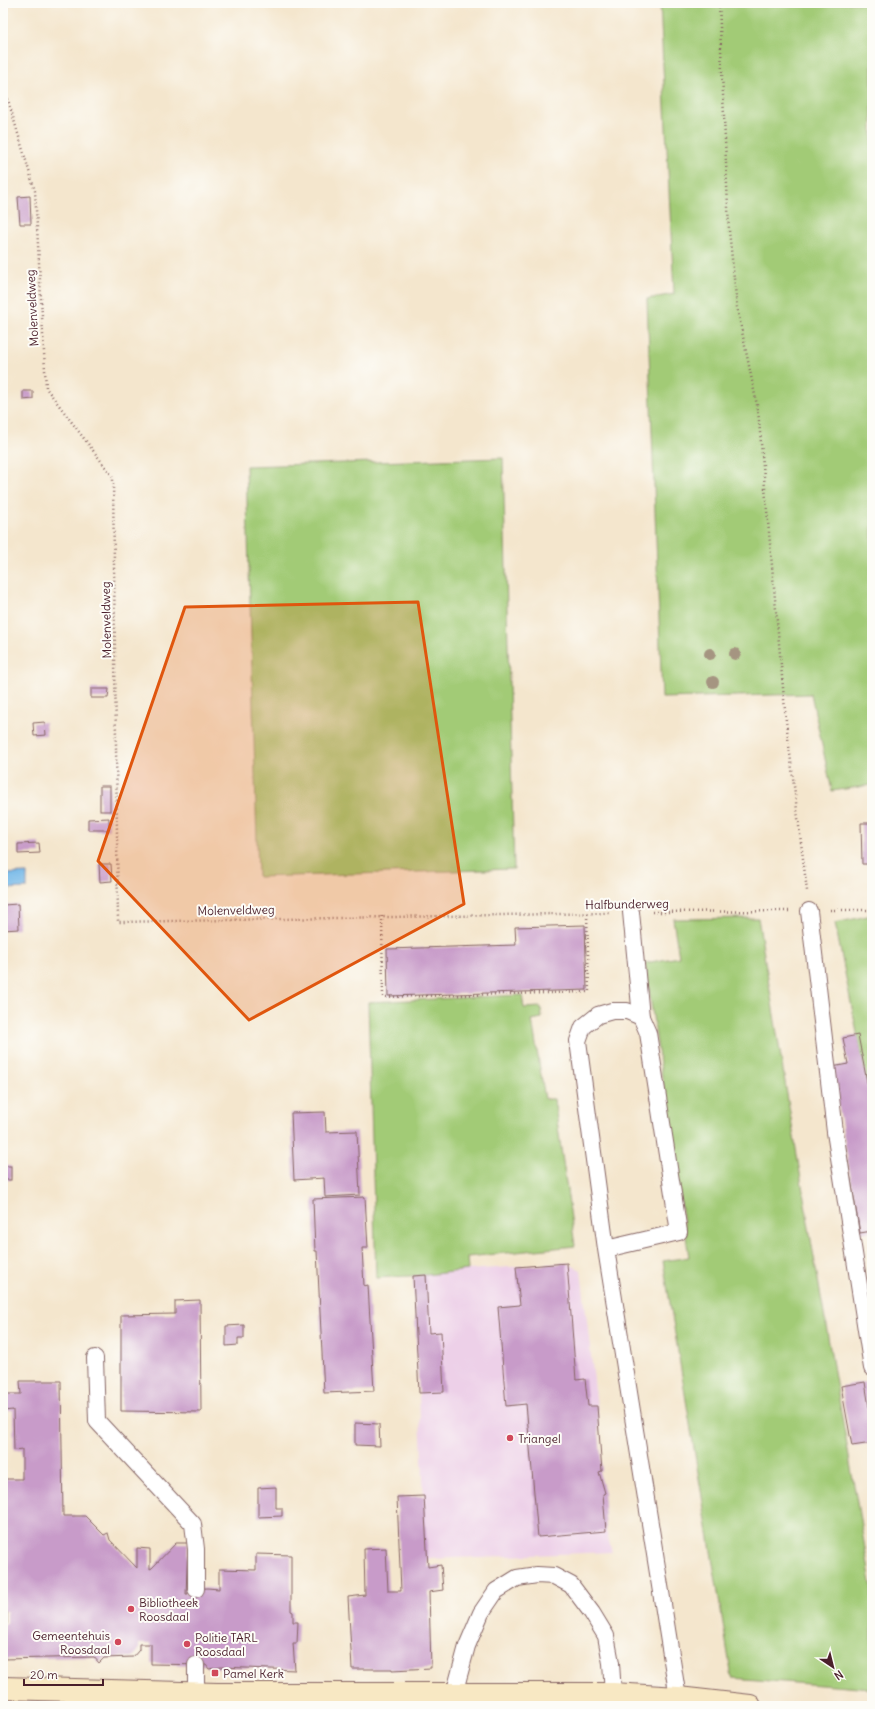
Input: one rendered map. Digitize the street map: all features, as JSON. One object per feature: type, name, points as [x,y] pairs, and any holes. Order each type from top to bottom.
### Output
[{"type":"main road","points":[[3,1688],[196,1694],[613,1694],[678,1698],[750,1706]]},
{"type":"lane","points":[[809,911],[835,1132],[872,1368]]},
{"type":"lane","points":[[606,1249],[678,1232],[648,1033],[641,1017],[631,912]]},
{"type":"lane","points":[[641,1017],[626,1011],[612,1011],[598,1015],[584,1027],[578,1041],[606,1249],[678,1698]]},
{"type":"lane","points":[[95,1358],[97,1421],[194,1524],[196,1549],[196,1589]]},
{"type":"lane","points":[[454,1694],[467,1646],[481,1613],[496,1591],[517,1578],[537,1575],[554,1576],[571,1585],[592,1613],[606,1636],[611,1663],[613,1694]]},
{"type":"lane","points":[[196,1665],[196,1694]]},
{"type":"path","points":[[719,3],[729,230],[736,307],[758,410],[786,721],[809,911]]},
{"type":"path","name":"Molenveldweg","points":[[3,83],[35,191],[46,388],[113,477],[118,922],[382,916]]},
{"type":"path","name":"Halfbunderweg","points":[[382,916],[872,910]]},
{"type":"path","points":[[382,916],[383,997],[589,992],[587,913]]},
{"type":"highlighted area","points":[[418,602],[464,904],[249,1020],[98,861],[185,607]]},
{"type":"shaded area","name":"Triangel","points":[[567,1263],[581,1270],[597,1406],[599,1472],[605,1493],[603,1494],[606,1531],[612,1552],[427,1559],[413,1276],[468,1270]]},
{"type":"green space","points":[[660,3],[872,3],[872,785],[832,791],[811,694],[662,698],[647,299],[674,294]]},
{"type":"green space","points":[[503,458],[514,869],[258,877],[246,466]]},
{"type":"green space","points":[[872,915],[872,1108],[835,923]]},
{"type":"green space","points":[[758,918],[811,1240],[872,1588],[872,1689],[732,1678],[663,1261],[689,1257],[645,963],[679,957],[673,919]]},
{"type":"green space","points":[[522,995],[524,1008],[541,1007],[542,1018],[532,1020],[545,1099],[554,1099],[575,1246],[467,1257],[468,1270],[426,1275],[376,1278],[368,1002]]},
{"type":"water","points":[[27,873],[27,888],[3,889],[3,874]]},
{"type":"building","points":[[30,196],[31,224],[20,224],[18,197]]},
{"type":"building","points":[[23,391],[33,391],[33,399],[23,400]]},
{"type":"building","points":[[91,689],[109,689],[108,698],[91,698]]},
{"type":"building","points":[[45,722],[46,735],[34,736],[33,723]]},
{"type":"building","points":[[100,786],[110,786],[110,811],[100,811]]},
{"type":"building","points":[[109,818],[109,830],[88,830],[88,819]]},
{"type":"building","points":[[861,823],[872,823],[872,864],[862,864]]},
{"type":"building","points":[[39,843],[40,853],[18,854],[18,844]]},
{"type":"building","points":[[99,864],[111,864],[112,881],[100,882]]},
{"type":"building","points":[[18,904],[19,929],[3,930],[3,905]]},
{"type":"building","points":[[585,925],[587,990],[388,996],[387,949],[516,945],[515,927]]},
{"type":"building","points":[[858,1035],[872,1108],[872,1231],[860,1233],[832,1067],[848,1064],[843,1038]]},
{"type":"building","points":[[325,1112],[326,1132],[357,1131],[360,1195],[325,1197],[324,1178],[294,1180],[291,1113]]},
{"type":"building","points":[[3,1166],[11,1166],[11,1180],[3,1180]]},
{"type":"building","points":[[365,1197],[368,1248],[362,1248],[364,1286],[368,1285],[374,1391],[324,1393],[313,1199]]},
{"type":"building","points":[[567,1263],[576,1380],[585,1379],[588,1406],[597,1406],[602,1471],[599,1472],[605,1493],[603,1494],[606,1531],[538,1537],[526,1404],[506,1406],[498,1307],[520,1305],[516,1267]]},
{"type":"building","points":[[426,1275],[429,1333],[441,1332],[444,1392],[419,1393],[413,1276]]},
{"type":"building","points":[[200,1300],[201,1412],[121,1411],[121,1315],[175,1314],[175,1301]]},
{"type":"building","points":[[244,1325],[244,1338],[238,1338],[238,1345],[226,1346],[226,1326]]},
{"type":"building","points":[[20,1381],[61,1381],[63,1516],[85,1516],[104,1535],[108,1533],[110,1540],[137,1568],[137,1548],[150,1549],[150,1569],[176,1543],[188,1543],[186,1594],[188,1594],[188,1592],[197,1589],[219,1589],[219,1569],[256,1570],[256,1554],[291,1555],[291,1611],[293,1612],[293,1622],[298,1622],[297,1643],[293,1643],[295,1670],[221,1667],[209,1669],[206,1665],[151,1664],[151,1644],[139,1644],[139,1650],[133,1657],[104,1658],[99,1663],[94,1657],[3,1659],[3,1624],[7,1624],[7,1612],[3,1610],[3,1543],[5,1543],[3,1479],[22,1479],[22,1449],[14,1450],[13,1410],[3,1411],[3,1394],[21,1394]]},
{"type":"building","points":[[865,1382],[872,1426],[872,1443],[852,1446],[841,1386]]},
{"type":"building","points":[[355,1423],[379,1424],[380,1446],[355,1445]]},
{"type":"building","points":[[276,1487],[276,1508],[282,1508],[282,1516],[258,1517],[258,1488]]},
{"type":"building","points":[[424,1496],[428,1567],[441,1565],[443,1590],[429,1592],[431,1668],[392,1670],[352,1669],[348,1597],[365,1595],[364,1549],[386,1548],[388,1591],[401,1591],[397,1497]]},
{"type":"place","name":"Triangel","points":[[510,1438]]},
{"type":"place","name":"Bibliotheek Roosdaal","points":[[131,1609]]},
{"type":"place","name":"Gemeentehuis Roosdaal","points":[[118,1642]]},
{"type":"place","name":"Politie TARL Roosdaal","points":[[187,1644]]},
{"type":"place","name":"Pamel Kerk","points":[[215,1673]]}]
